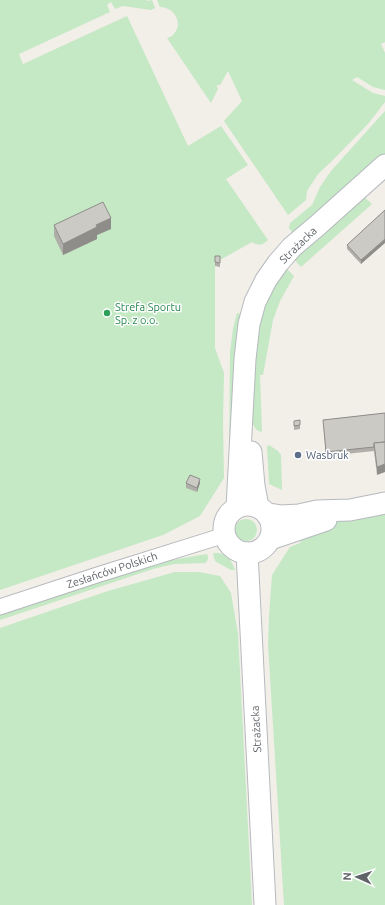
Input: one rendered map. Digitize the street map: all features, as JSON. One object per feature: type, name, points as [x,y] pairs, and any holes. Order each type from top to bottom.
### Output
[{"type":"main road","name":"Strażacka","points":[[237,507],[249,324],[255,302],[266,280],[292,247],[385,165]]},
{"type":"main road","name":"Strażacka","points":[[245,371],[252,478],[262,510]]},
{"type":"main road","points":[[262,510],[269,517],[272,528],[270,539],[267,544],[263,548],[247,553],[232,547],[224,535],[224,528],[226,518],[232,510],[237,507],[248,504],[281,516],[299,515],[317,511],[350,510],[385,503]]},
{"type":"main road","points":[[270,539],[326,520],[350,510]]},
{"type":"main road","name":"Strażacka","points":[[247,553],[265,905]]},
{"type":"street","name":"Zesłańców Polskich","points":[[0,607],[97,574],[224,535]]},
{"type":"green space","name":"Strefa Sportu Sp. z o.o.","points":[[0,0],[152,0],[155,8],[151,10],[123,6],[115,9],[111,2],[107,5],[110,12],[19,54],[23,64],[127,16],[188,146],[221,126],[248,165],[226,179],[268,240],[260,245],[252,242],[220,260],[215,260],[215,348],[224,373],[224,478],[200,516],[163,535],[0,590]]},
{"type":"green space","points":[[157,0],[385,0],[385,42],[381,44],[385,53],[385,90],[373,87],[357,77],[352,80],[373,93],[385,96],[385,102],[368,124],[318,174],[307,191],[306,200],[288,215],[224,121],[242,101],[228,71],[220,85],[217,85],[218,89],[211,103],[167,38],[172,36],[178,26],[178,21],[174,13],[160,7]]},
{"type":"green space","points":[[385,111],[385,154],[336,199],[295,232],[292,232],[289,228],[290,223],[312,205],[320,187],[331,171]]},
{"type":"green space","points":[[363,196],[372,204],[301,267],[293,258]]},
{"type":"green space","points":[[285,267],[294,276],[280,301],[273,320],[263,375],[260,375],[262,432],[256,430],[253,424],[251,391],[256,332],[269,290]]},
{"type":"green space","points":[[237,313],[245,315],[229,470],[230,352]]},
{"type":"green space","points":[[269,445],[281,455],[282,490],[269,484],[267,446]]},
{"type":"green space","points":[[385,510],[385,905],[284,905],[268,644],[272,575],[290,547],[300,543],[304,534],[348,518]]},
{"type":"green space","points":[[246,519],[254,522],[257,530],[254,538],[246,541],[238,538],[235,530],[238,522]]},
{"type":"green space","points":[[214,553],[222,554],[228,557],[235,570],[231,570],[215,561]]},
{"type":"green space","points":[[207,554],[208,559],[205,563],[174,564],[153,569],[0,620],[0,615],[136,569],[160,562]]},
{"type":"green space","points":[[175,572],[199,572],[220,576],[231,593],[238,634],[252,905],[0,905],[0,628],[108,591]]},
{"type":"building","points":[[103,202],[111,218],[96,225],[97,227],[63,244],[54,225]]},
{"type":"building","points":[[385,210],[385,239],[361,260],[347,245]]},
{"type":"building","points":[[215,256],[220,256],[220,263],[215,262]]},
{"type":"building","points":[[385,413],[385,442],[374,443],[374,447],[326,452],[323,420]]},
{"type":"building","points":[[300,420],[300,425],[294,426],[294,421]]},
{"type":"building","points":[[385,442],[385,464],[377,467],[374,443]]},
{"type":"building","points":[[190,475],[200,479],[197,488],[186,483]]},
{"type":"place","name":"Strefa Sportu Sp. z o.o.","points":[[107,313]]},
{"type":"place","name":"Wasbruk","points":[[298,455]]}]
